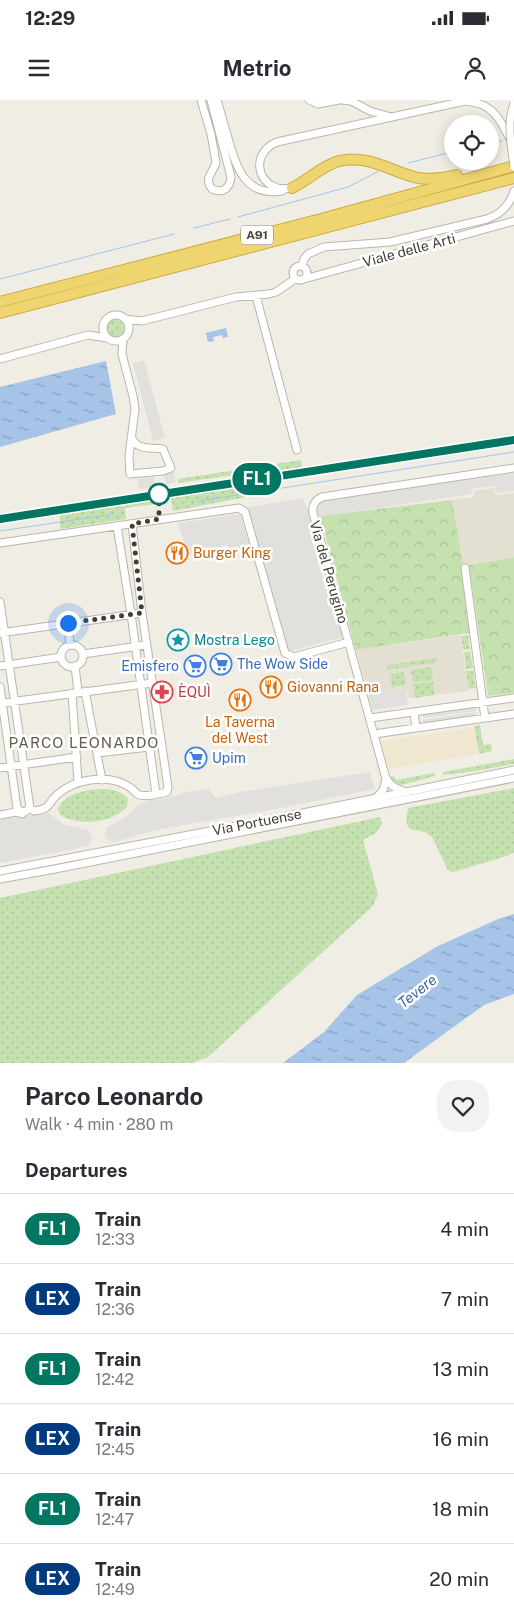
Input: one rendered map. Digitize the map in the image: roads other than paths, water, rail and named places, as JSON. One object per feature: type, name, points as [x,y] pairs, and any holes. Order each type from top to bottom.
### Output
[{"type":"highway","points":[[292,188],[328,165],[346,160],[370,161],[407,175],[428,179],[514,165]]},
{"type":"highway","name":"A91","points":[[0,302],[321,219],[514,165]]},
{"type":"highway","name":"A91","points":[[0,313],[514,178]]},
{"type":"street","points":[[201,100],[211,134],[216,162],[208,182],[212,189],[220,191],[228,186],[231,177],[211,100]]},
{"type":"street","points":[[217,100],[234,159],[243,177],[251,185],[265,191],[276,192],[292,188]]},
{"type":"street","points":[[309,100],[318,104],[341,100],[351,101],[370,111],[393,117]]},
{"type":"street","points":[[292,188],[277,188],[267,182],[259,168],[264,151],[270,145],[277,142],[464,101],[480,104],[493,111],[511,139]]},
{"type":"street","points":[[514,104],[510,118],[514,165]]},
{"type":"street","points":[[302,266],[308,254],[321,248],[336,245],[390,242],[437,232],[496,215],[508,204],[514,191]]},
{"type":"street","name":"Viale delle Arti","points":[[295,278],[299,280],[304,279],[514,222]]},
{"type":"street","points":[[88,335],[108,318],[115,316],[125,320],[142,321],[231,299],[273,293],[295,278],[294,270],[297,266],[302,266]]},
{"type":"street","points":[[302,266],[306,269],[307,273],[304,279]]},
{"type":"street","points":[[256,296],[297,450]]},
{"type":"street","points":[[125,320],[128,331]]},
{"type":"street","points":[[129,456],[135,448],[163,449],[171,468],[163,471],[130,474],[129,456],[134,402],[122,354],[123,339],[128,331],[142,321]]},
{"type":"street","points":[[104,323],[103,332],[122,354]]},
{"type":"street","points":[[0,359],[88,335],[118,341],[123,339]]},
{"type":"street","points":[[132,438],[133,442],[144,448]]},
{"type":"street","name":"Via del Perugino","points":[[386,779],[313,514],[313,507],[316,500],[322,497],[514,468]]},
{"type":"street","points":[[0,543],[232,508],[242,509],[245,512],[284,653],[294,657],[349,642]]},
{"type":"street","points":[[30,808],[34,811],[48,807],[56,796],[78,782],[102,780],[122,782],[138,795],[167,792],[168,787],[146,645],[132,524]]},
{"type":"street","points":[[117,526],[136,646],[156,794]]},
{"type":"street","points":[[465,568],[485,718]]},
{"type":"street","points":[[0,602],[2,633],[9,665],[30,808]]},
{"type":"street","points":[[2,633],[142,613]]},
{"type":"street","points":[[68,623],[70,645]]},
{"type":"street","points":[[70,645],[80,647],[83,654],[82,661],[72,667],[65,664],[62,657],[63,650],[70,645]]},
{"type":"street","points":[[83,654],[146,645]]},
{"type":"street","points":[[0,666],[62,657]]},
{"type":"street","points":[[75,666],[79,692],[97,754],[102,780]]},
{"type":"street","points":[[2,703],[152,683]]},
{"type":"street","points":[[0,687],[17,808],[25,812],[30,808]]},
{"type":"street","points":[[78,782],[79,692]]},
{"type":"street","points":[[370,718],[514,698]]},
{"type":"street","points":[[414,712],[416,728]]},
{"type":"street","points":[[374,734],[514,714]]},
{"type":"street","points":[[97,754],[149,747]]},
{"type":"street","points":[[0,768],[77,758]]},
{"type":"street","name":"Via Portuense","points":[[0,871],[514,770]]},
{"type":"street","name":"Via Portuense","points":[[0,879],[64,868],[514,778]]},
{"type":"street","points":[[376,798],[383,790],[386,779],[394,787],[407,792]]},
{"type":"street","points":[[0,815],[16,812],[25,816]]},
{"type":"water","points":[[226,328],[228,337],[223,338],[222,335],[213,337],[214,341],[208,342],[206,333]]},
{"type":"water","points":[[106,361],[116,414],[0,447],[0,387]]},
{"type":"water","name":"Tevere","points":[[514,914],[514,994],[484,1005],[404,1063],[283,1063],[324,1032],[357,995],[436,947],[498,919]]},
{"type":"waterway","points":[[408,163],[444,154]]},
{"type":"waterway","points":[[238,217],[348,187],[379,171]]},
{"type":"waterway","points":[[194,228],[230,219]]},
{"type":"waterway","points":[[0,279],[174,234]]},
{"type":"waterway","points":[[199,501],[514,452]]},
{"type":"waterway","points":[[0,531],[114,514]]},
{"type":"railway","points":[[0,516],[514,437]]},
{"type":"train","name":"FL1","points":[[0,519],[514,440]]},
{"type":"place","name":"Burger King","points":[[177,553]]},
{"type":"place","name":"Mostra Lego","points":[[178,640]]},
{"type":"place","name":"The Wow Side","points":[[221,664]]},
{"type":"place","name":"Emisfero","points":[[195,666]]},
{"type":"place","name":"Giovanni Rana","points":[[271,687]]},
{"type":"place","name":"ÈQUÌ","points":[[162,692]]},
{"type":"place","name":"La Taverna del West","points":[[240,700]]},
{"type":"place","name":"Upim","points":[[196,758]]},
{"type":"district","name":"PARCO LEONARDO","points":[[84,742]]}]
